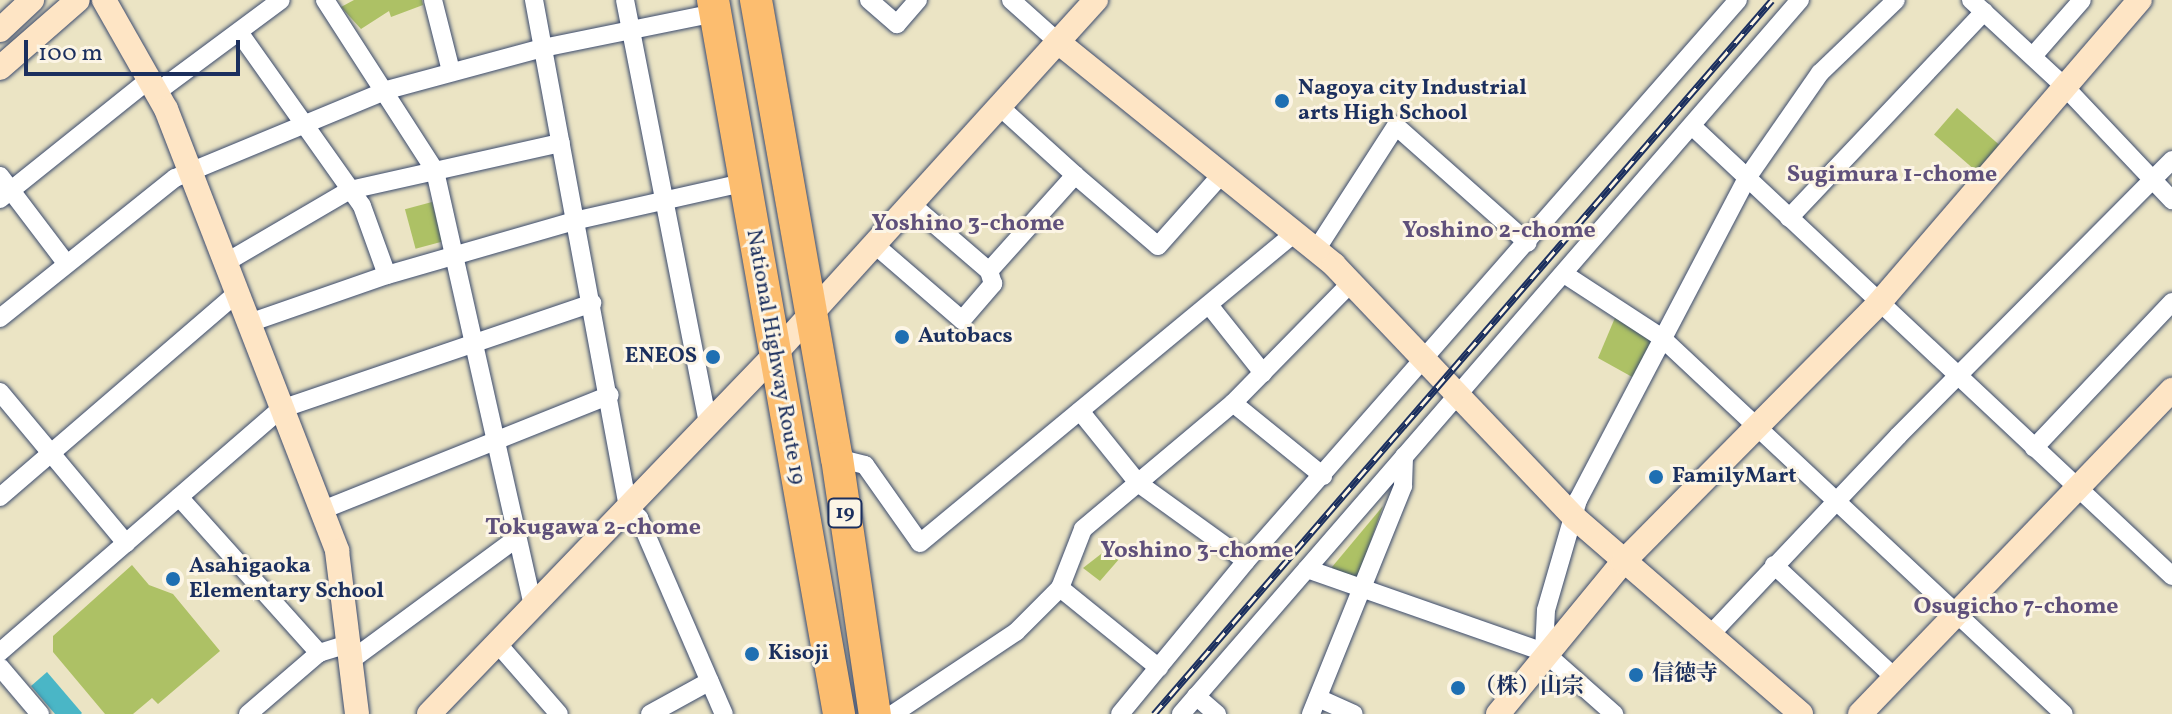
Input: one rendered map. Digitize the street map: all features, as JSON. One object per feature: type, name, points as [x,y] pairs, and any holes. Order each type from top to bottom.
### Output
[{"type":"highway","name":"National Highway Route 19","points":[[756,0],[837,458],[875,714]]},
{"type":"highway","name":"National Highway Route 19","points":[[714,6],[773,356],[839,714]]},
{"type":"street","points":[[0,30],[32,0]]},
{"type":"street","points":[[0,68],[78,0]]},
{"type":"street","points":[[104,0],[153,86],[337,551],[357,714]]},
{"type":"street","points":[[66,263],[4,189],[153,86],[241,35],[281,0]]},
{"type":"street","points":[[325,0],[387,90],[435,171],[533,605]]},
{"type":"street","points":[[433,0],[451,71]]},
{"type":"street","points":[[534,0],[578,220],[628,507],[639,518],[724,714]]},
{"type":"street","points":[[625,0],[708,424]]},
{"type":"street","points":[[869,0],[897,24],[918,0]]},
{"type":"street","points":[[1011,0],[1058,42],[1316,250],[1575,518],[1801,714]]},
{"type":"street","points":[[429,714],[773,356],[1096,0]]},
{"type":"street","points":[[1120,714],[1246,561],[1426,362],[1738,0]]},
{"type":"street","points":[[1181,714],[1800,0]]},
{"type":"street","points":[[1544,652],[1546,610],[1578,500],[1747,178],[1820,73],[1896,0]]},
{"type":"street","points":[[2033,56],[2082,0]]},
{"type":"street","points":[[1498,714],[1544,652],[1623,562],[1879,303],[2140,0]]},
{"type":"street","points":[[0,318],[66,263],[189,172],[387,90],[451,71],[714,6]]},
{"type":"street","points":[[1789,218],[1978,6],[2065,87],[2172,200]]},
{"type":"street","points":[[241,35],[362,206],[387,275]]},
{"type":"street","points":[[1000,107],[1158,246],[1221,175]]},
{"type":"street","points":[[1316,250],[1396,126],[1528,243]]},
{"type":"street","points":[[1692,126],[2172,576]]},
{"type":"street","points":[[225,263],[350,190],[561,143]]},
{"type":"street","points":[[1710,635],[1774,565],[2151,177],[2172,160]]},
{"type":"street","points":[[989,271],[1075,175]]},
{"type":"street","points":[[249,323],[387,275],[578,220],[746,182]]},
{"type":"street","points":[[875,245],[962,320],[993,284],[989,271],[911,204]]},
{"type":"street","points":[[837,458],[865,465],[920,543],[1294,234]]},
{"type":"street","points":[[1564,274],[1662,338],[1958,610],[2064,714]]},
{"type":"street","points":[[893,714],[1016,632],[1060,588],[1083,529],[1233,403],[1351,283]]},
{"type":"street","points":[[0,497],[236,294]]},
{"type":"street","points":[[2034,448],[2172,302]]},
{"type":"street","points":[[0,652],[281,409],[592,303]]},
{"type":"street","points":[[1209,305],[1263,373]]},
{"type":"street","points":[[1860,714],[2172,390]]},
{"type":"street","points":[[0,392],[126,543]]},
{"type":"street","points":[[320,511],[610,395]]},
{"type":"street","points":[[1233,403],[1323,476]]},
{"type":"street","points":[[1080,411],[1138,483],[1246,561]]},
{"type":"street","points":[[1354,714],[1314,706],[1403,486],[1404,456]]},
{"type":"street","points":[[179,497],[319,653]]},
{"type":"street","points":[[248,714],[319,653],[349,652],[517,538]]},
{"type":"street","points":[[1774,565],[1894,677]]},
{"type":"street","points":[[1307,569],[1361,591],[1544,652],[1614,714]]},
{"type":"street","points":[[1060,588],[1159,668]]},
{"type":"street","points":[[497,643],[559,714]]},
{"type":"street","points":[[0,667],[40,714]]},
{"type":"street","points":[[650,714],[710,681]]},
{"type":"street","points":[[1196,696],[1217,714]]},
{"type":"green space","points":[[354,0],[422,0],[423,5],[391,17],[389,11],[361,29],[341,7]]},
{"type":"green space","points":[[1957,108],[1999,145],[1976,171],[1934,134]]},
{"type":"green space","points":[[432,202],[443,242],[416,249],[405,209]]},
{"type":"green space","points":[[1617,313],[1653,342],[1634,378],[1598,358]]},
{"type":"green space","points":[[1383,506],[1358,577],[1353,581],[1333,573],[1332,567]]},
{"type":"green space","points":[[1110,547],[1120,558],[1100,581],[1083,568]]},
{"type":"green space","points":[[132,565],[149,585],[173,594],[220,651],[158,704],[152,698],[133,714],[105,714],[53,652],[53,636]]},
{"type":"water","points":[[47,672],[81,714],[55,714],[31,686]]},
{"type":"railway","points":[[1154,714],[1772,0]]},
{"type":"place","name":"Nagoya city Industrial arts High School","points":[[1282,101]]},
{"type":"place","name":"Autobacs","points":[[902,337]]},
{"type":"place","name":"ENEOS","points":[[713,357]]},
{"type":"place","name":"FamilyMart","points":[[1656,477]]},
{"type":"place","name":"Asahigaoka Elementary School","points":[[173,579]]},
{"type":"place","name":"Kisoji","points":[[752,654]]},
{"type":"place","name":"信徳寺","points":[[1636,675]]},
{"type":"place","name":"（株）山宗","points":[[1458,688]]},
{"type":"district","name":"Sugimura 1-chome","points":[[1892,176]]},
{"type":"district","name":"Yoshino 3-chome","points":[[968,225]]},
{"type":"district","name":"Yoshino 2-chome","points":[[1499,232]]},
{"type":"district","name":"Tokugawa 2-chome","points":[[593,529]]},
{"type":"district","name":"Yoshino 3-chome","points":[[1197,552]]},
{"type":"district","name":"Osugicho 7-chome","points":[[2016,608]]}]
